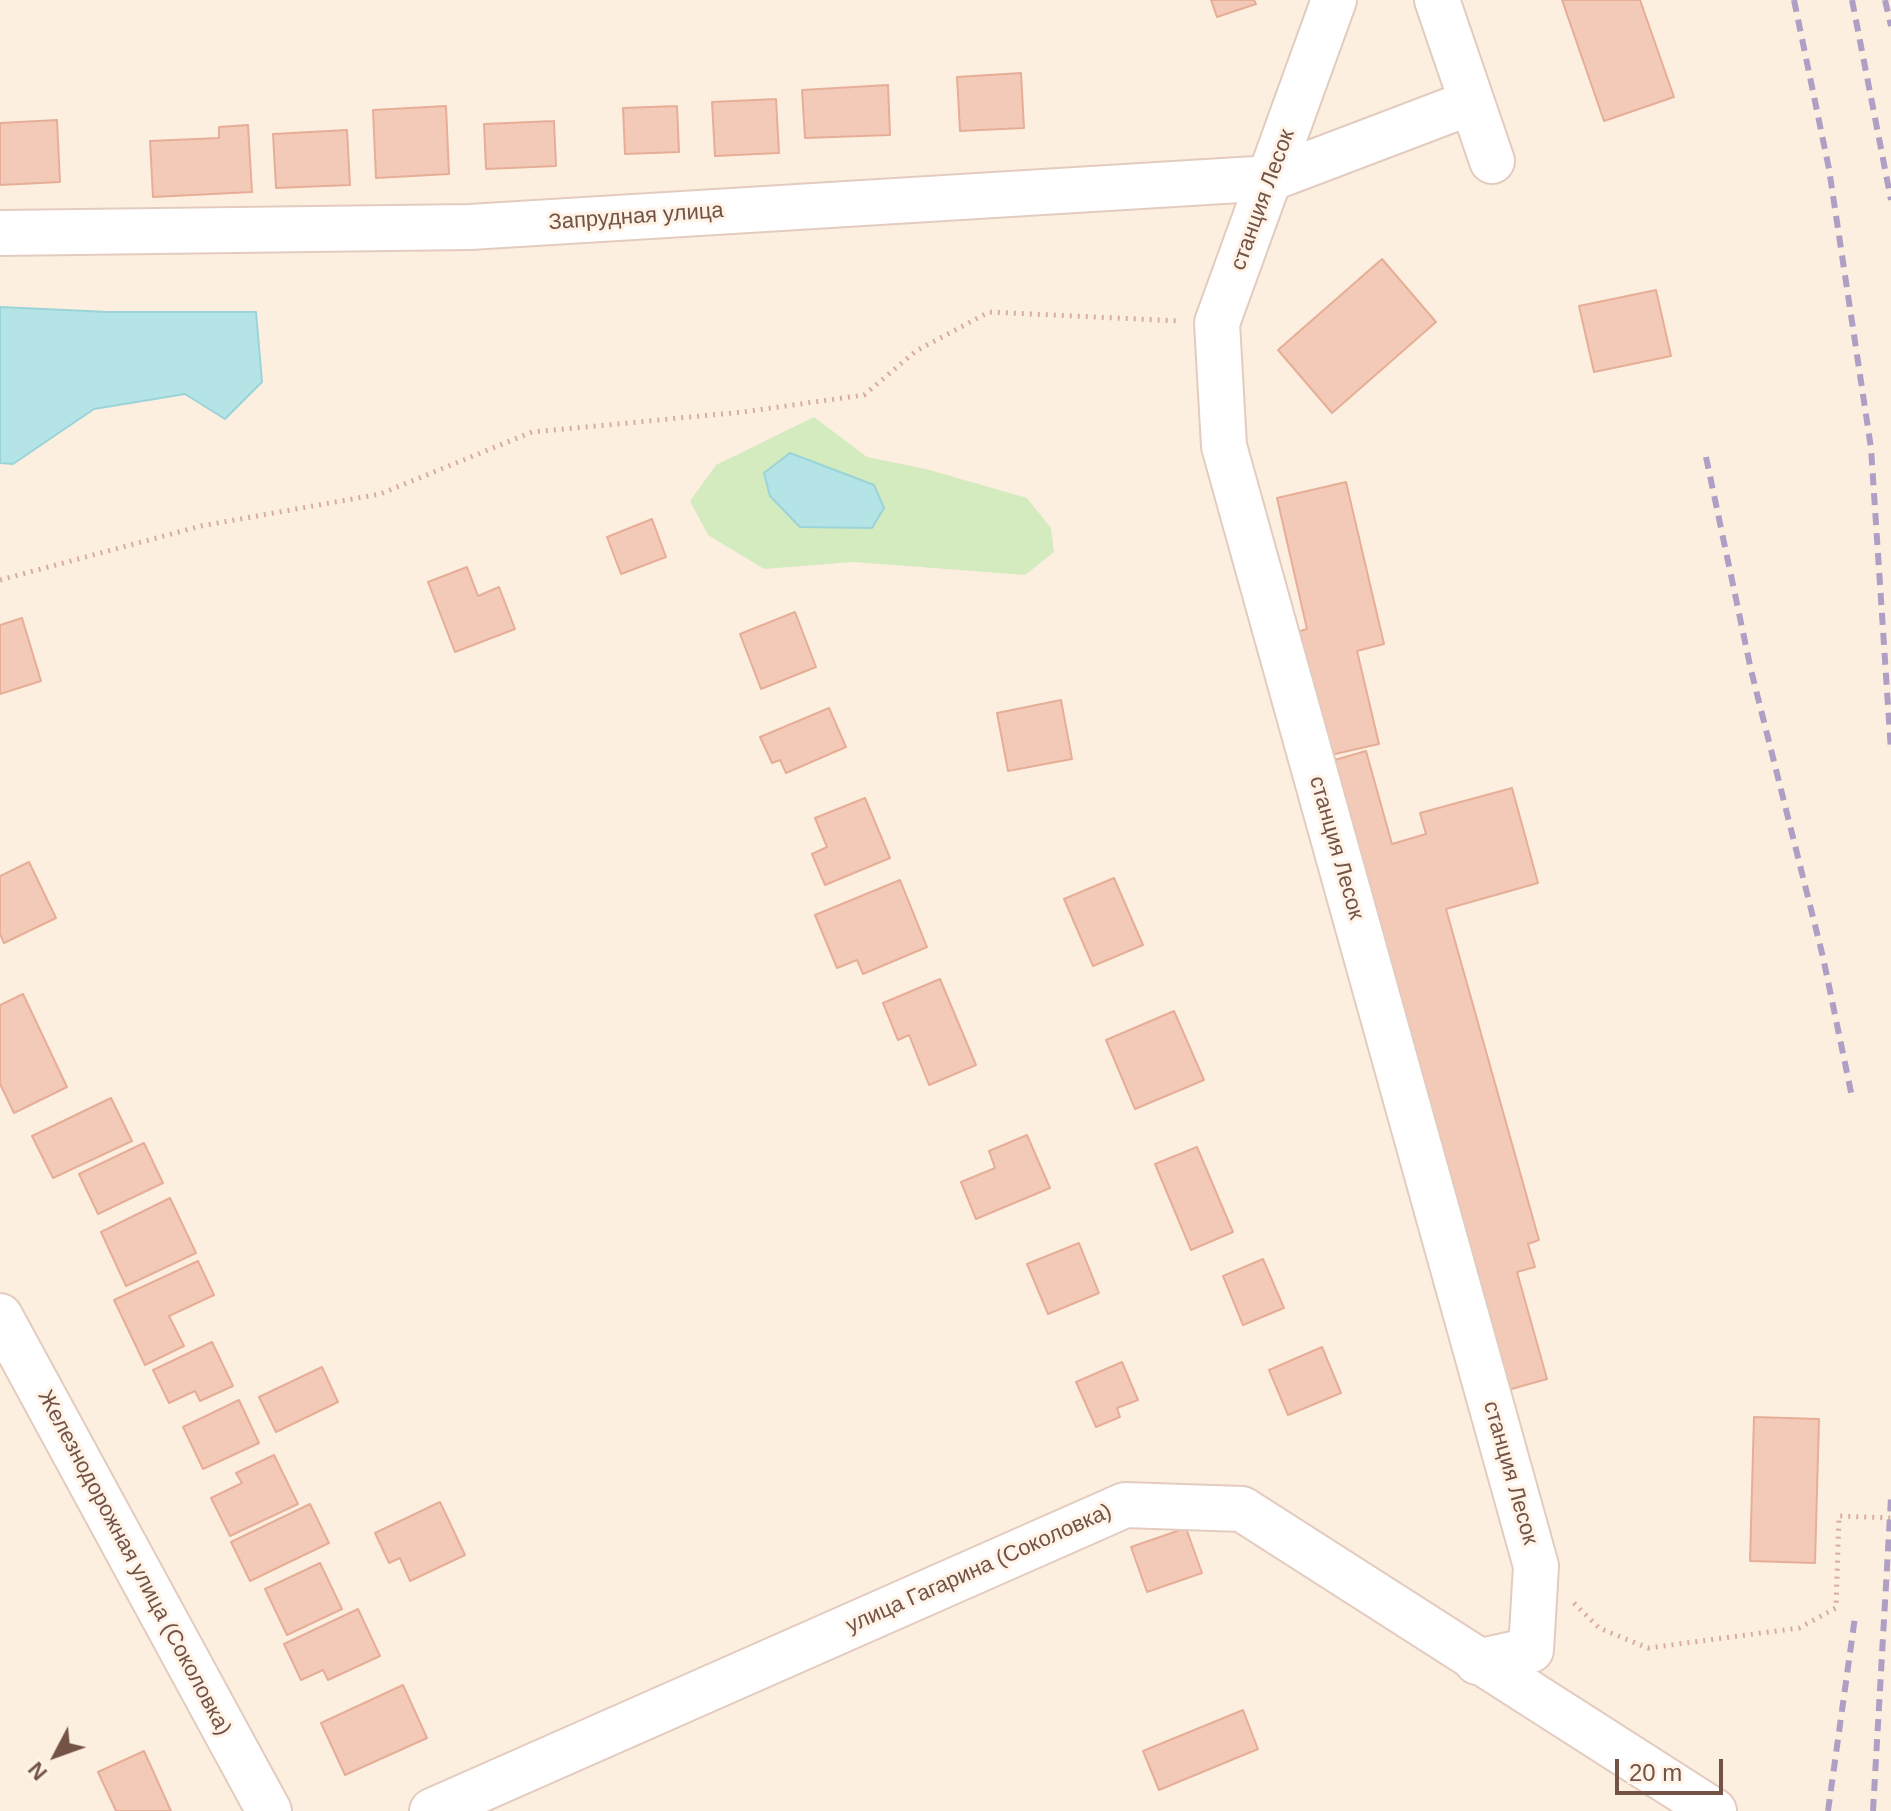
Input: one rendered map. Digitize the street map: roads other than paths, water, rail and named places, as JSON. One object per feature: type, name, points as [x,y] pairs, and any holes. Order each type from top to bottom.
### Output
[{"type":"street","name":"станция Лесок","points":[[1334,0],[1217,323],[1224,446],[1536,1566],[1531,1650],[1477,1662]]},
{"type":"street","points":[[1437,0],[1492,161]]},
{"type":"street","name":"Запрудная улица","points":[[0,233],[470,227],[1272,178],[1472,102]]},
{"type":"street","name":"Железнодорожная улица (Соколовка)","points":[[0,1316],[269,1811]]},
{"type":"street","name":"улица Гагарина (Соколовка)","points":[[432,1811],[1125,1505],[1242,1509],[1714,1811]]},
{"type":"water","points":[[0,307],[108,312],[256,312],[262,382],[225,419],[185,394],[94,409],[13,464],[0,463]]},
{"type":"water","points":[[790,453],[874,485],[884,508],[872,528],[800,527],[770,496],[764,473]]},
{"type":"railway","points":[[1794,0],[1829,169],[1871,448],[1891,751]]},
{"type":"railway","points":[[1852,0],[1891,200]]},
{"type":"railway","points":[[1885,0],[1891,26]]},
{"type":"railway","points":[[1706,457],[1751,670],[1823,957],[1852,1097]]},
{"type":"railway","points":[[1873,1811],[1891,1498]]},
{"type":"railway","points":[[1828,1811],[1855,1617]]}]
